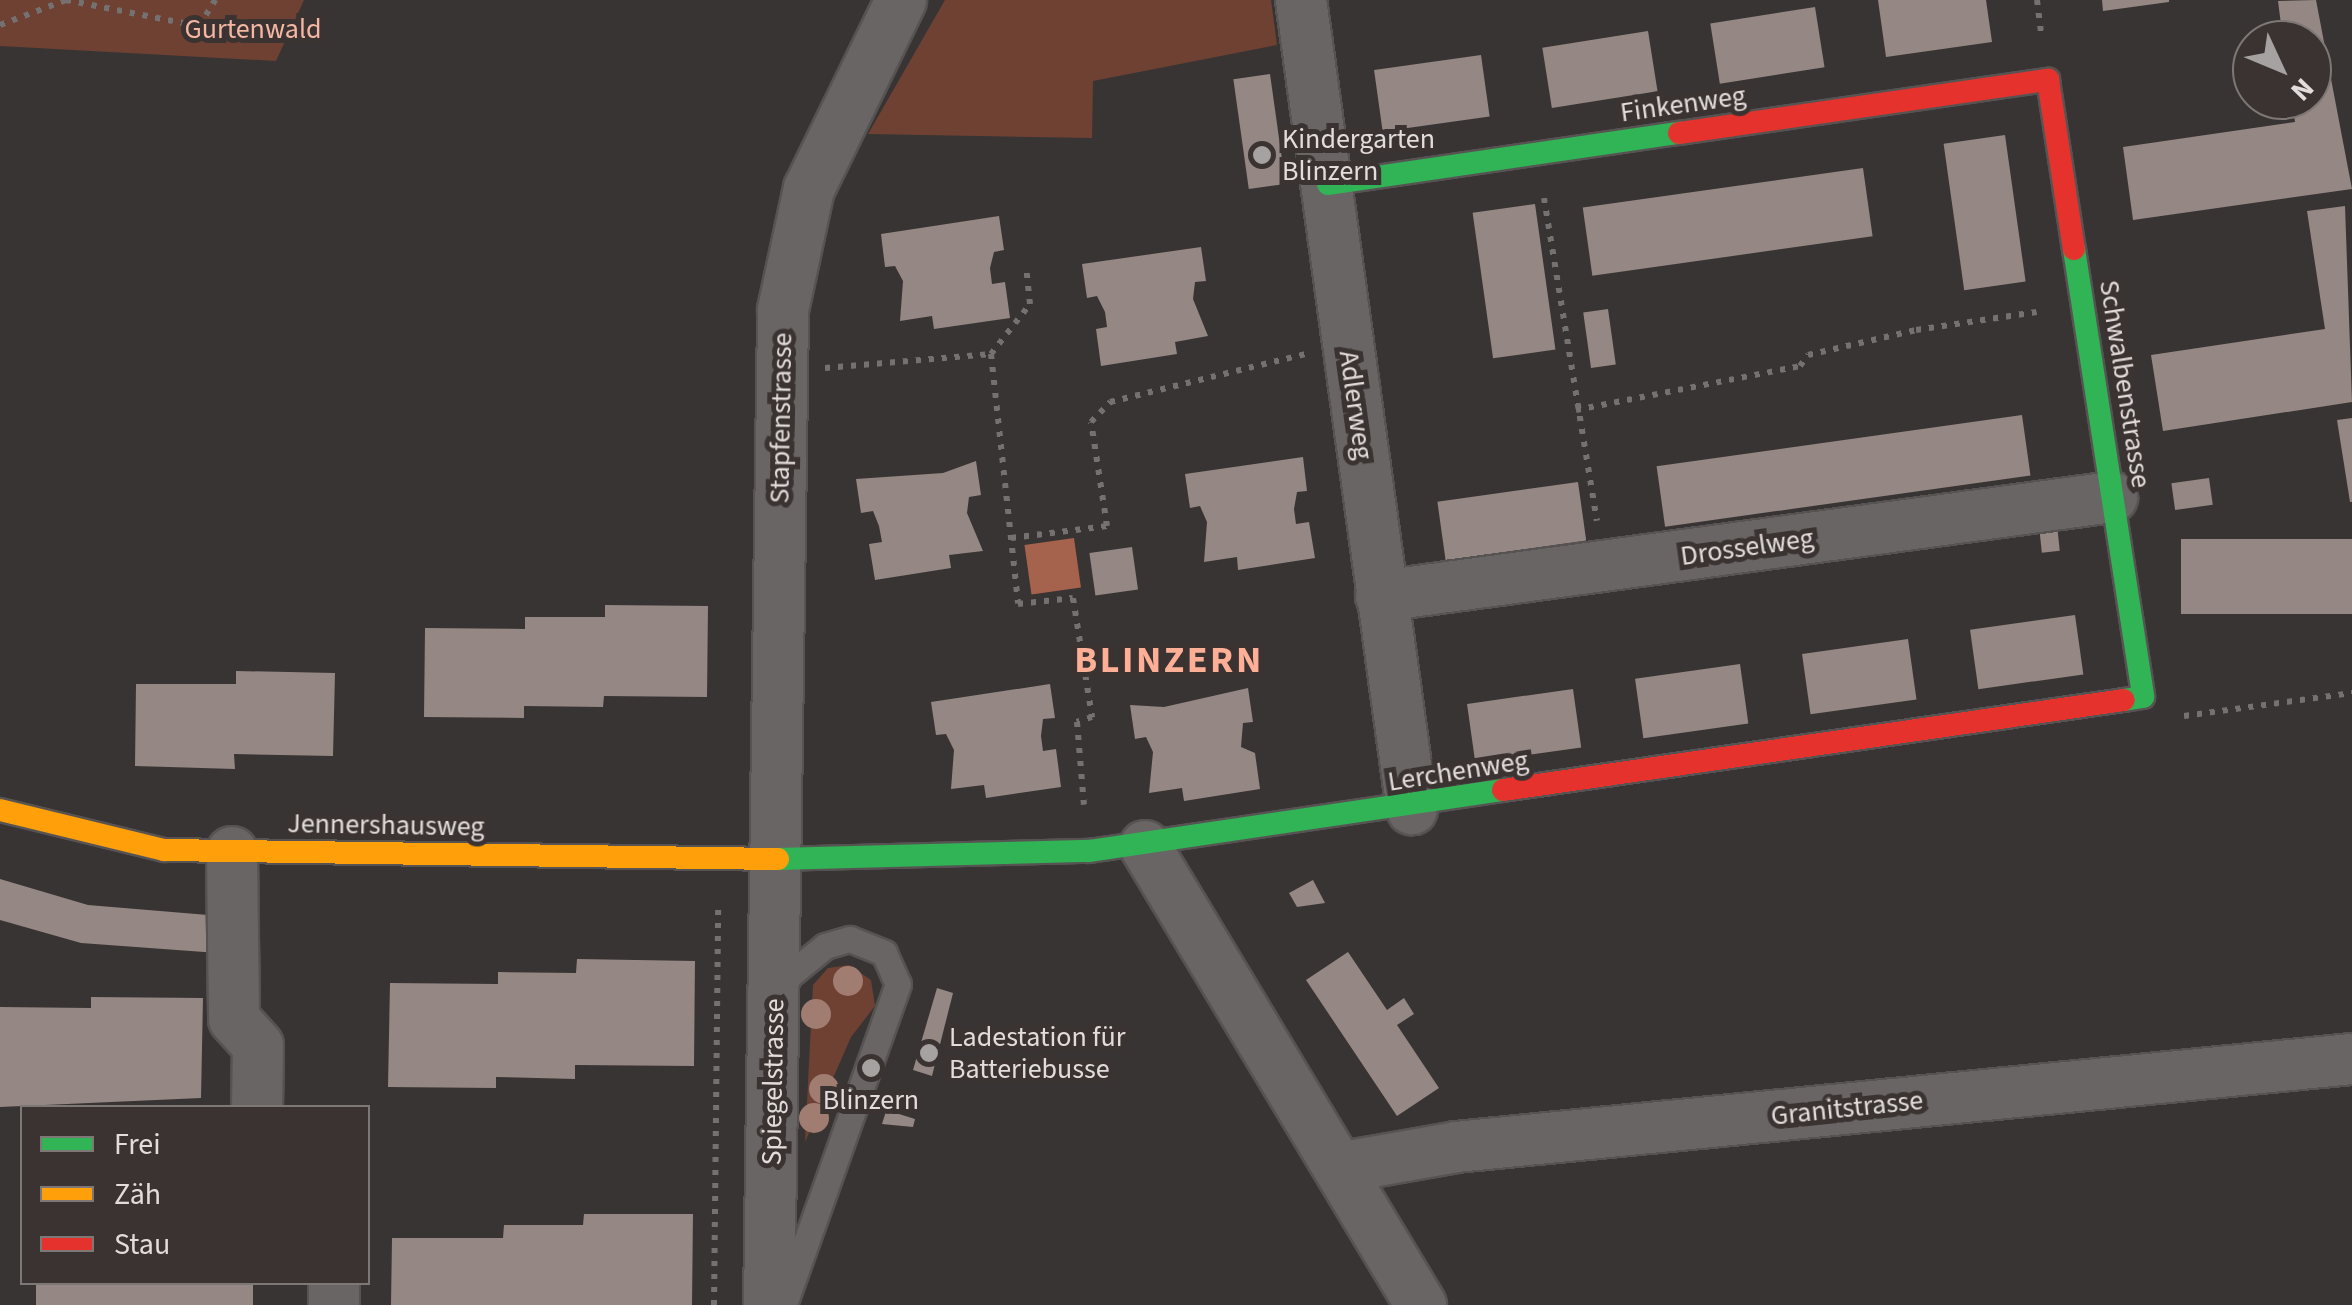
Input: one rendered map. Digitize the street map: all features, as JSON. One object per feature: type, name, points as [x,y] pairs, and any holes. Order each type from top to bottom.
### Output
[{"type":"street","name":"Stapfenstrasse","points":[[777,860],[780,370],[792,248],[808,189],[901,0]]},
{"type":"street","name":"Adlerweg","points":[[1302,0],[1412,809]]},
{"type":"street","name":"Finkenweg","points":[[1328,184],[2048,80]]},
{"type":"street","name":"Schwalbenstrasse","points":[[2048,80],[2143,697]]},
{"type":"street","name":"Drosselweg","points":[[1381,596],[2112,497]]},
{"type":"street","name":"Lerchenweg","points":[[777,860],[1145,846],[2143,697]]},
{"type":"street","name":"Jennershausweg","points":[[0,810],[84,836],[232,852],[777,860]]},
{"type":"street","points":[[1145,846],[1344,1167],[1420,1305]]},
{"type":"street","points":[[232,852],[234,1019],[258,1046],[257,1105]]},
{"type":"street","name":"Spiegelstrasse","points":[[769,1305],[777,860]]},
{"type":"street","name":"Granitstrasse","points":[[1344,1167],[1456,1147],[2352,1059]]},
{"type":"lane","points":[[776,986],[825,946],[850,939],[884,953],[898,984],[784,1305]]},
{"type":"path","points":[[0,25],[66,0],[198,26],[215,0]]},
{"type":"path","points":[[1538,156],[1576,410],[1606,566]]},
{"type":"path","points":[[1026,268],[1030,304],[991,354],[1018,604],[1073,598],[1092,718],[1077,722],[1088,851]]},
{"type":"path","points":[[1576,410],[1800,366],[1808,355],[1916,330],[2083,305]]},
{"type":"path","points":[[1011,538],[1107,526],[1091,422],[1110,402],[1348,344]]},
{"type":"path","points":[[780,370],[991,354]]},
{"type":"path","points":[[2143,697],[2167,718],[2352,693]]},
{"type":"path","points":[[714,861],[714,1305]]},
{"type":"green space","name":"Gurtenwald","points":[[0,0],[304,0],[276,61],[0,46]]},
{"type":"green space","points":[[945,0],[1271,0],[1277,45],[1093,81],[1092,138],[868,134]]},
{"type":"green space","points":[[849,965],[871,980],[875,1006],[851,1037],[805,1142],[813,985],[828,968]]},
{"type":"shaded area","points":[[1074,538],[1081,588],[1031,594],[1024,545]]},
{"type":"building","points":[[1878,0],[1986,0],[1992,42],[1886,57]]},
{"type":"building","points":[[2102,0],[2169,0],[2169,2],[2103,11]]},
{"type":"building","points":[[2316,0],[2320,20],[2280,20],[2278,1]]},
{"type":"building","points":[[1815,7],[1825,67],[1720,84],[1710,24]]},
{"type":"building","points":[[1648,31],[1658,91],[1552,108],[1542,48]]},
{"type":"building","points":[[1481,55],[1490,116],[1383,131],[1374,70]]},
{"type":"building","name":"Kindergarten Blinzern","points":[[1270,74],[1285,184],[1249,189],[1233,79]]},
{"type":"building","points":[[2332,84],[2352,189],[2133,220],[2123,147],[2332,120]]},
{"type":"building","points":[[2005,135],[2026,282],[1964,290],[1944,144]]},
{"type":"building","points":[[1863,168],[1873,236],[1592,276],[1583,207]]},
{"type":"building","points":[[1535,204],[1555,350],[1493,358],[1473,213]]},
{"type":"building","points":[[2345,206],[2352,402],[2163,431],[2151,355],[2325,329],[2307,211]]},
{"type":"building","points":[[999,216],[1004,250],[994,252],[990,268],[992,284],[1005,282],[1010,318],[934,329],[932,316],[900,321],[903,281],[895,266],[885,267],[881,234]]},
{"type":"building","points":[[1201,247],[1206,281],[1195,282],[1193,299],[1208,336],[1175,342],[1177,354],[1101,366],[1096,329],[1107,327],[1105,312],[1097,296],[1087,298],[1082,264]]},
{"type":"building","points":[[1608,309],[1616,364],[1591,368],[1583,312]]},
{"type":"building","points":[[2022,415],[2030,475],[1665,527],[1657,466]]},
{"type":"building","points":[[2352,418],[2352,502],[2350,502],[2337,420]]},
{"type":"building","points":[[1303,457],[1307,491],[1297,492],[1294,509],[1296,524],[1309,522],[1315,558],[1238,570],[1237,557],[1204,562],[1207,522],[1200,506],[1190,508],[1185,474]]},
{"type":"building","points":[[976,461],[981,495],[969,497],[967,513],[983,551],[949,555],[951,568],[875,580],[869,544],[882,542],[879,526],[873,511],[861,513],[856,479],[943,473]]},
{"type":"building","points":[[2209,478],[2213,505],[2175,510],[2171,483]]},
{"type":"building","points":[[1578,482],[1586,540],[1446,560],[1437,502]]},
{"type":"building","points":[[2056,515],[2060,551],[2042,553],[2038,517]]},
{"type":"building","points":[[2181,539],[2352,539],[2352,614],[2181,614]]},
{"type":"building","points":[[1132,547],[1138,590],[1095,596],[1089,553]]},
{"type":"building","points":[[605,605],[708,606],[707,697],[604,696],[603,707],[524,706],[524,718],[424,717],[425,628],[525,629],[525,617],[605,617]]},
{"type":"building","points":[[2075,615],[2083,674],[1978,689],[1970,630]]},
{"type":"building","points":[[1908,639],[1916,699],[1811,714],[1802,654]]},
{"type":"building","points":[[1740,664],[1748,723],[1643,738],[1635,679]]},
{"type":"building","points":[[236,671],[335,673],[333,756],[234,754],[235,769],[135,766],[136,684],[236,684]]},
{"type":"building","points":[[1050,684],[1055,718],[1043,719],[1041,736],[1043,751],[1056,749],[1061,787],[986,798],[984,785],[951,789],[954,750],[946,734],[936,735],[931,702]]},
{"type":"building","points":[[1248,688],[1253,722],[1243,723],[1241,747],[1255,753],[1260,789],[1184,801],[1182,788],[1149,793],[1153,752],[1146,737],[1135,739],[1130,705],[1164,707]]},
{"type":"building","points":[[1573,689],[1581,747],[1475,762],[1467,704]]},
{"type":"building","points":[[0,879],[88,905],[220,916],[218,953],[81,943],[0,920]]},
{"type":"building","points":[[1313,880],[1325,903],[1297,907],[1289,893]]},
{"type":"building","points":[[1348,952],[1387,1010],[1404,998],[1414,1014],[1397,1025],[1439,1088],[1397,1116],[1306,980]]},
{"type":"building","points":[[577,959],[695,961],[694,1066],[575,1065],[575,1079],[496,1077],[496,1088],[388,1087],[390,983],[498,984],[498,972],[576,973]]},
{"type":"building","points":[[937,988],[953,993],[932,1076],[913,1070]]},
{"type":"building","points":[[91,997],[203,998],[201,1098],[0,1107],[0,1007],[91,1008]]},
{"type":"building","points":[[891,1095],[904,1099],[899,1114],[915,1119],[913,1127],[882,1124]]},
{"type":"building","points":[[584,1214],[693,1214],[692,1305],[391,1305],[392,1238],[503,1238],[504,1225],[583,1225]]},
{"type":"building","points":[[36,1285],[253,1285],[253,1305],[36,1305]]},
{"type":"traffic: fast","points":[[1328,184],[1679,133]]},
{"type":"traffic: fast","points":[[2074,249],[2143,697],[2124,700]]},
{"type":"traffic: fast","points":[[778,859],[1089,851],[1503,790]]},
{"type":"traffic: slow","points":[[0,810],[164,850],[778,859]]},
{"type":"traffic: jam","points":[[1679,133],[2048,80],[2074,249]]},
{"type":"traffic: jam","points":[[1503,790],[2124,700]]},
{"type":"place","name":"Kindergarten Blinzern","points":[[1262,155]]},
{"type":"place","name":"Ladestation für Batteriebusse","points":[[929,1053]]},
{"type":"place","name":"Blinzern","points":[[871,1068]]},
{"type":"district","name":"BLINZERN","points":[[1169,661]]}]
